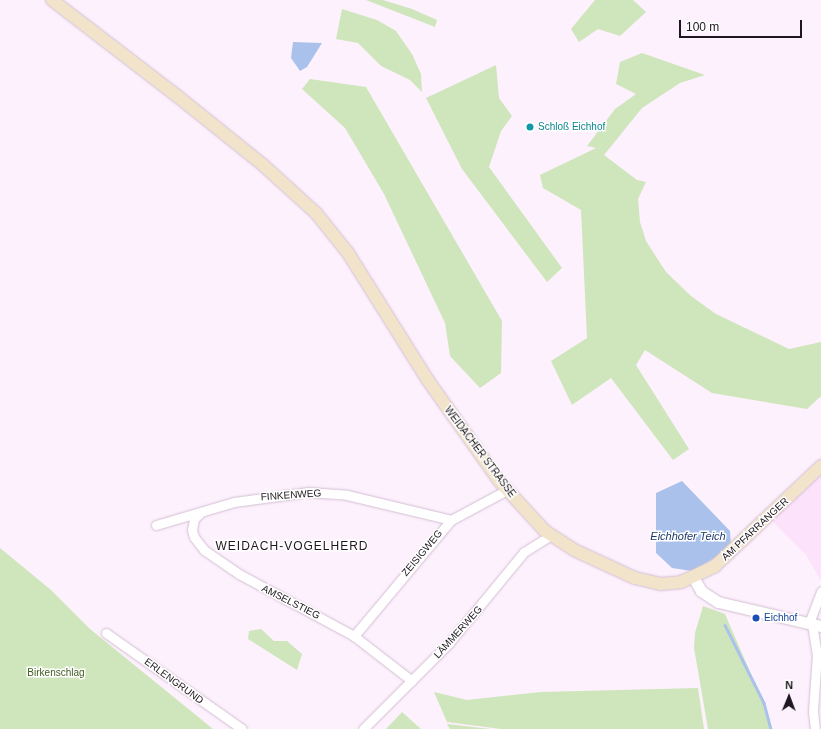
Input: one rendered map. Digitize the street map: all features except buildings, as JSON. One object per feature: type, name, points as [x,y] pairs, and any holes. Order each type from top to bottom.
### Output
[{"type":"main road","name":"WEIDACHER STRASSE","points":[[52,0],[207,120],[316,213],[363,275],[425,375],[507,490],[551,535],[597,563],[635,578],[667,584],[693,577]]},
{"type":"main road","name":"AM PFARRANGER","points":[[693,577],[715,566],[739,546],[817,470]]},
{"type":"street","name":"ZEISIGWEG","points":[[354,636],[451,520],[507,490]]},
{"type":"street","name":"FINKENWEG","points":[[156,525],[258,497],[328,492],[442,516],[451,520]]},
{"type":"street","name":"AMSELSTIEG","points":[[200,513],[194,519],[192,530],[194,537],[204,550],[239,574],[354,636],[412,681]]},
{"type":"street","name":"LÄMMERWEG","points":[[363,729],[412,681],[474,615],[524,552],[551,535]]},
{"type":"street","points":[[693,577],[701,591],[718,602],[814,625]]},
{"type":"street","points":[[815,729],[813,711],[817,654],[814,625],[821,591]]},
{"type":"street","name":"ERLENGRUND","points":[[106,633],[242,729]]},
{"type":"shaded area","points":[[821,473],[821,581],[806,555],[772,521]]},
{"type":"green space","points":[[366,0],[383,0],[412,9],[437,20],[435,27]]},
{"type":"green space","points":[[595,0],[633,0],[646,12],[620,36],[598,29],[579,42],[571,29]]},
{"type":"green space","points":[[342,9],[377,20],[396,31],[412,54],[421,74],[422,92],[410,80],[381,66],[358,43],[336,39]]},
{"type":"green space","points":[[642,53],[705,75],[680,83],[642,108],[604,155],[637,180],[646,182],[638,199],[640,222],[646,241],[666,272],[691,296],[716,314],[789,349],[821,342],[821,396],[807,409],[712,393],[645,350],[636,365],[689,449],[673,460],[611,378],[572,405],[551,361],[587,338],[581,210],[543,188],[540,175],[596,148],[587,146],[615,109],[636,94],[616,84],[620,62]]},
{"type":"green space","points":[[496,65],[499,98],[512,116],[501,131],[489,167],[562,268],[547,282],[462,169],[426,98]]},
{"type":"green space","points":[[310,79],[366,87],[502,321],[501,373],[480,388],[450,356],[445,323],[384,194],[345,128],[302,89]]},
{"type":"green space","name":"Birkenschlag","points":[[0,548],[51,590],[90,629],[213,729],[0,729]]},
{"type":"green space","points":[[703,606],[725,614],[766,709],[764,710],[771,729],[708,729],[694,648],[695,633]]},
{"type":"green space","points":[[261,629],[274,641],[287,641],[302,654],[297,670],[248,639],[249,631]]},
{"type":"green space","points":[[698,688],[704,729],[501,729],[447,722],[434,692],[467,700],[541,692]]},
{"type":"green space","points":[[402,712],[421,729],[386,729]]},
{"type":"green space","points":[[447,724],[491,729],[450,729]]},
{"type":"water","points":[[293,42],[322,43],[307,67],[300,71],[291,58]]},
{"type":"water","name":"Eichhofer Teich","points":[[682,481],[730,531],[731,545],[718,556],[692,571],[672,568],[656,553],[656,493]]},
{"type":"waterway","points":[[725,625],[764,703],[771,729]]},
{"type":"place","name":"Schloß Eichhof","points":[[530,127]]},
{"type":"place","name":"Eichhof","points":[[756,618]]},
{"type":"district","name":"WEIDACH-VOGELHERD","points":[[292,547]]}]
